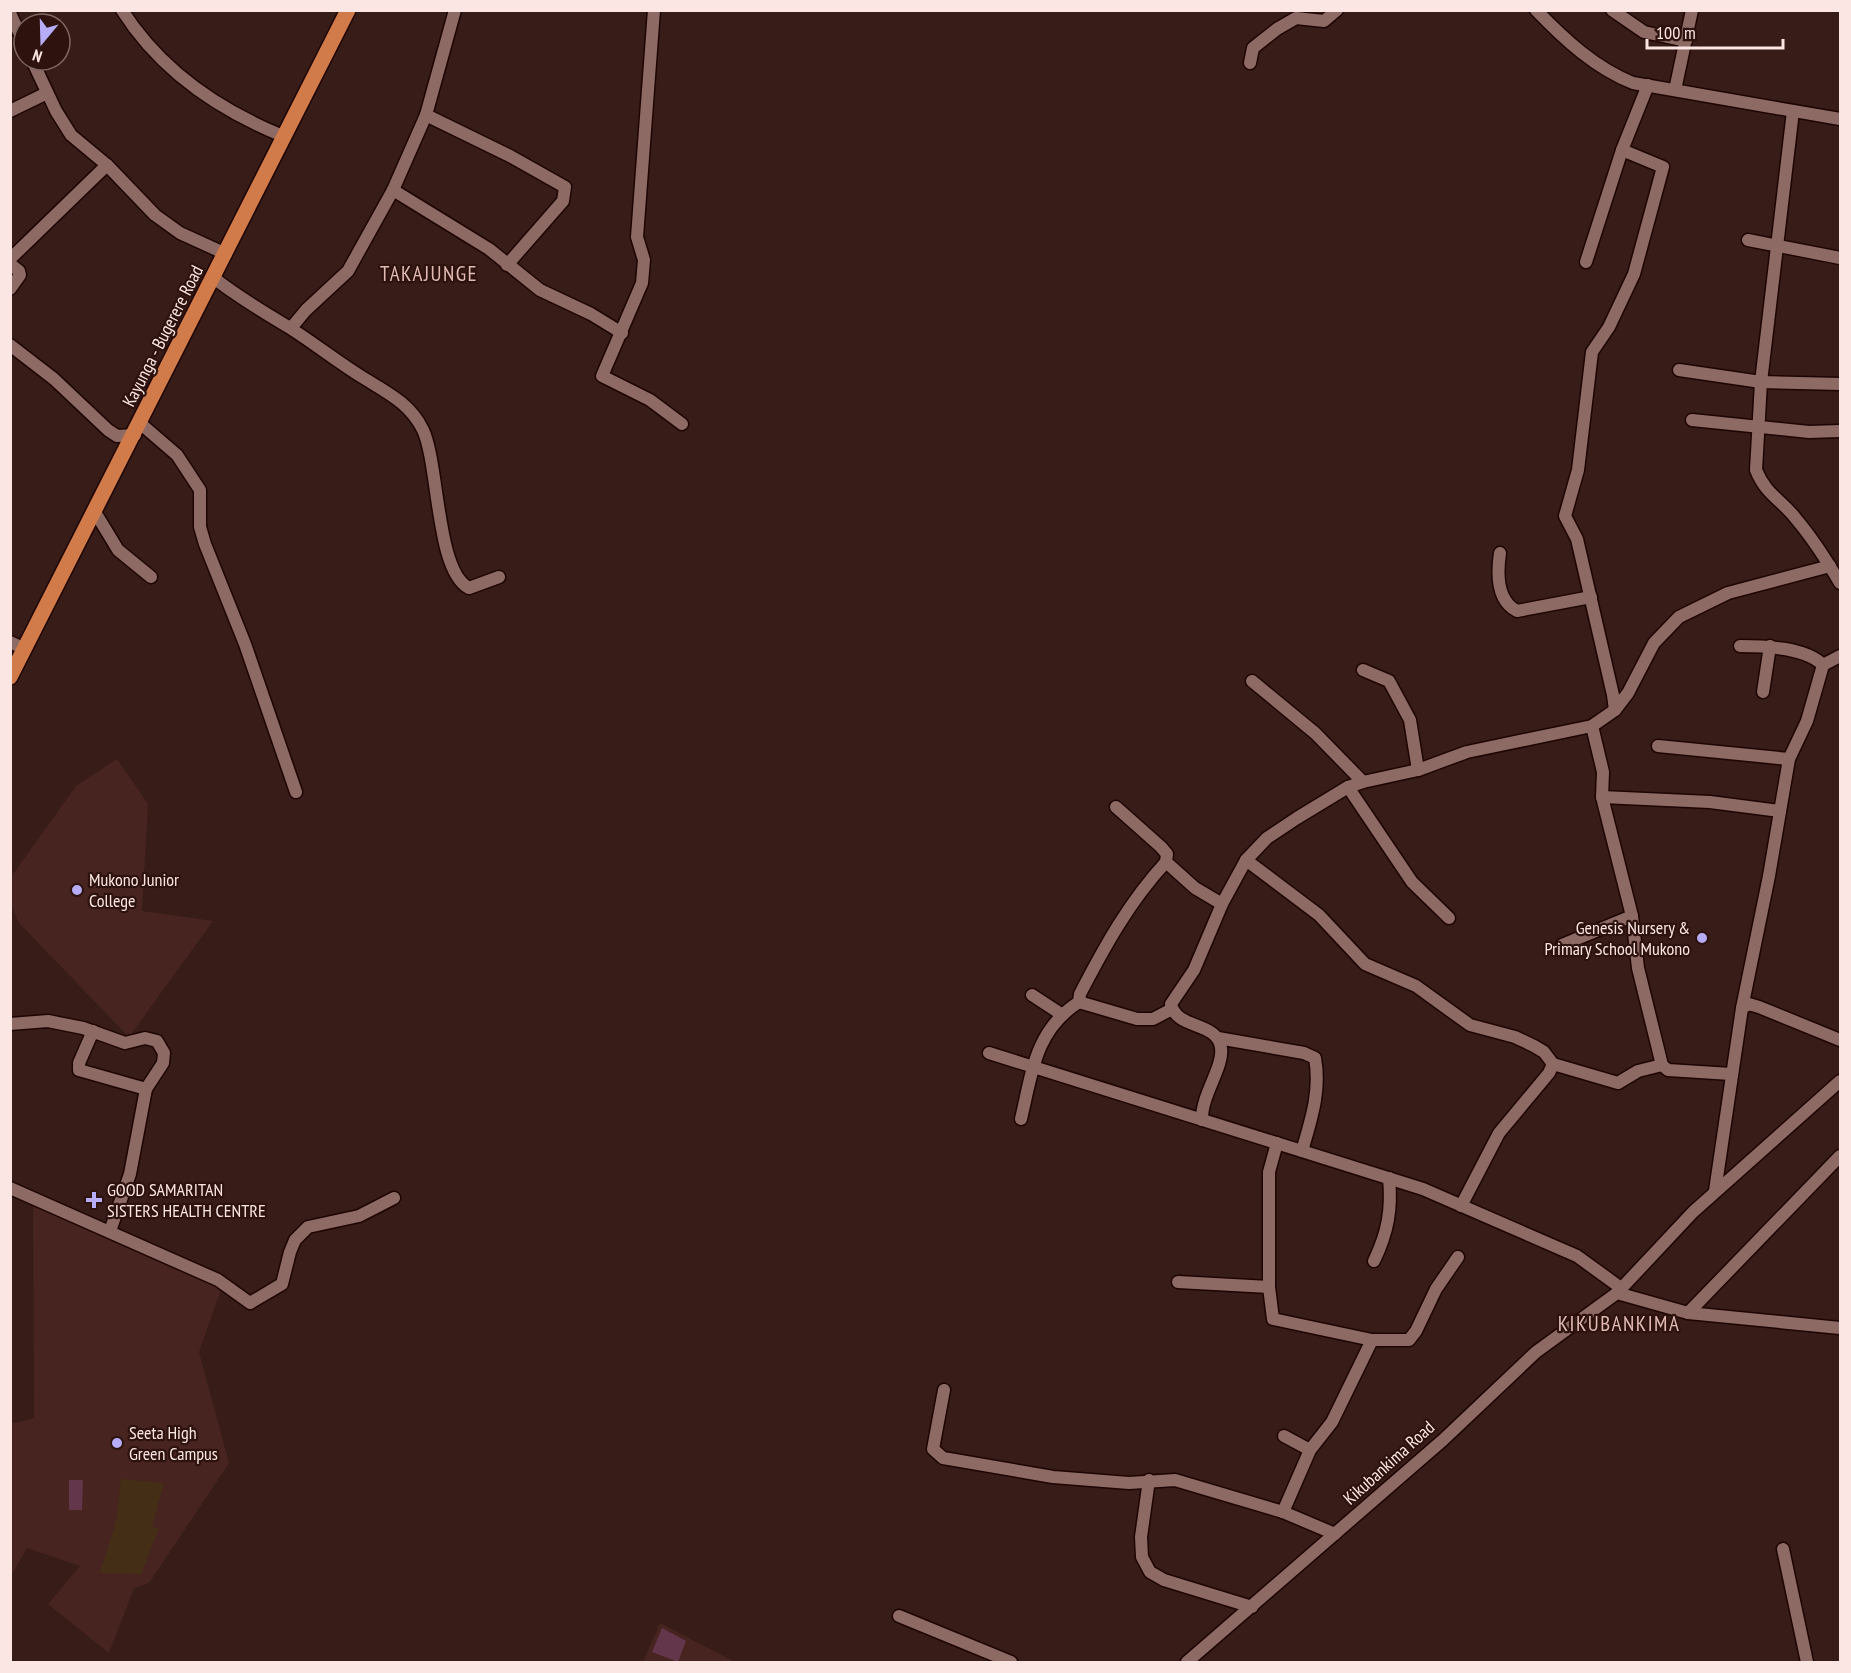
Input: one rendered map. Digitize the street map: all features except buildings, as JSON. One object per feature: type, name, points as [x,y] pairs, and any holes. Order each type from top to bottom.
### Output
[{"type":"main road","name":"Kayunga - Bugerere Road","points":[[10,677],[138,430],[348,10]]},
{"type":"street","points":[[122,10],[161,60],[194,87],[246,121],[283,136]]},
{"type":"street","points":[[291,328],[306,310],[348,271],[393,190],[426,115],[455,10]]},
{"type":"street","points":[[654,10],[637,237],[642,250],[645,272],[622,333],[602,376],[650,400],[682,424]]},
{"type":"street","points":[[1250,63],[1253,48],[1296,18],[1320,22],[1337,10]]},
{"type":"street","points":[[1536,10],[1565,40],[1616,76],[1648,85],[1840,119]]},
{"type":"street","points":[[1612,10],[1644,32],[1686,41]]},
{"type":"street","points":[[1675,90],[1692,10]]},
{"type":"street","points":[[37,72],[71,135],[107,165],[155,215],[169,226],[226,254]]},
{"type":"street","points":[[1586,262],[1622,150],[1648,85]]},
{"type":"street","points":[[10,111],[47,93]]},
{"type":"street","points":[[1793,111],[1761,382],[1756,470],[1761,483],[1773,498],[1788,509],[1799,522],[1840,583]]},
{"type":"street","points":[[426,115],[510,156],[565,187],[564,201],[507,265]]},
{"type":"street","points":[[1615,710],[1577,539],[1565,516],[1578,470],[1592,352],[1609,327],[1634,274],[1663,167],[1622,150]]},
{"type":"street","points":[[10,259],[107,165]]},
{"type":"street","points":[[393,190],[478,242],[540,290],[591,314],[622,333]]},
{"type":"street","points":[[1748,240],[1840,258]]},
{"type":"street","points":[[10,264],[19,271],[20,276],[10,289]]},
{"type":"street","points":[[214,278],[239,298],[291,328],[398,398],[423,429],[453,571],[463,585],[470,588],[499,577]]},
{"type":"street","points":[[10,345],[54,380],[117,436],[138,430],[177,455],[200,490],[200,527],[205,544],[245,644],[296,792]]},
{"type":"street","points":[[1679,370],[1761,382],[1840,384]]},
{"type":"street","points":[[1692,420],[1809,432],[1840,431]]},
{"type":"street","points":[[95,512],[118,550],[151,577]]},
{"type":"street","points":[[1500,553],[1498,568],[1500,591],[1509,607],[1516,611],[1591,597]]},
{"type":"street","points":[[1302,1151],[1315,1103],[1318,1076],[1315,1058],[1304,1053],[1218,1038],[1207,1030],[1186,1022],[1172,1009],[1171,1004],[1194,970],[1222,904],[1246,860],[1267,838],[1348,787],[1418,770],[1467,752],[1592,726],[1615,710],[1628,693],[1654,643],[1679,617],[1728,593],[1830,567]]},
{"type":"street","points":[[10,642],[25,649]]},
{"type":"street","points":[[1740,646],[1770,646],[1792,651],[1818,660],[1822,665]]},
{"type":"street","points":[[1763,692],[1770,646]]},
{"type":"street","points":[[1715,1191],[1742,1008],[1789,759],[1807,721],[1822,665],[1840,656]]},
{"type":"street","points":[[1363,670],[1389,681],[1410,720],[1418,770]]},
{"type":"street","points":[[1252,681],[1315,733],[1363,782]]},
{"type":"street","points":[[1592,726],[1603,772],[1602,797],[1632,916],[1638,968],[1662,1065],[1668,1071],[1731,1074]]},
{"type":"street","points":[[1658,746],[1789,759]]},
{"type":"street","points":[[1348,787],[1412,882],[1449,918]]},
{"type":"street","points":[[1602,797],[1710,802],[1780,811]]},
{"type":"street","points":[[1021,1119],[1039,1046],[1061,1014],[1079,1002],[1080,994],[1117,924],[1141,890],[1166,862],[1167,854],[1161,847],[1116,807]]},
{"type":"street","points":[[1246,860],[1319,915],[1365,964],[1416,986],[1470,1025],[1515,1037],[1544,1052],[1553,1064],[1617,1083],[1638,1071],[1662,1065]]},
{"type":"street","points":[[1166,862],[1195,888],[1222,904]]},
{"type":"street","points":[[1562,945],[1632,916]]},
{"type":"street","points":[[1032,995],[1061,1014]]},
{"type":"street","points":[[1079,1002],[1137,1019],[1153,1019],[1172,1009]]},
{"type":"street","points":[[1742,1008],[1749,1004],[1759,1007],[1840,1040]]},
{"type":"street","points":[[10,1024],[48,1021],[93,1031],[125,1043],[145,1038],[157,1041],[164,1053],[162,1063],[147,1089],[130,1174],[110,1231]]},
{"type":"street","points":[[93,1031],[78,1063],[79,1070],[147,1089]]},
{"type":"street","points":[[1202,1120],[1203,1101],[1221,1056],[1218,1038]]},
{"type":"street","points":[[989,1053],[1424,1189],[1577,1256],[1619,1290],[1688,1313],[1840,1328]]},
{"type":"street","points":[[1461,1206],[1499,1133],[1549,1073],[1553,1064]]},
{"type":"street","name":"Kikubankima Road","points":[[1187,1662],[1443,1440],[1536,1352],[1619,1290],[1715,1191],[1840,1081]]},
{"type":"street","points":[[1277,1143],[1269,1172],[1269,1287],[1274,1319],[1372,1340],[1409,1340],[1416,1331],[1436,1289],[1458,1257]]},
{"type":"street","points":[[1688,1313],[1840,1156]]},
{"type":"street","points":[[1374,1260],[1386,1236],[1392,1208],[1389,1178]]},
{"type":"street","points":[[10,1188],[218,1280],[250,1303],[282,1284],[290,1252],[300,1233],[308,1227],[359,1216],[394,1198]]},
{"type":"street","points":[[1178,1282],[1269,1287]]},
{"type":"street","points":[[1283,1512],[1310,1450],[1332,1422],[1372,1340]]},
{"type":"street","points":[[944,1390],[933,1449],[943,1458],[1053,1477],[1128,1483],[1175,1480],[1283,1512],[1335,1534]]},
{"type":"street","points":[[1284,1436],[1310,1450]]},
{"type":"street","points":[[1149,1480],[1141,1537],[1142,1557],[1150,1572],[1164,1580],[1251,1606]]},
{"type":"street","points":[[1783,1549],[1807,1662]]},
{"type":"street","points":[[899,1616],[1011,1662]]},
{"type":"shaded area","name":"Mukono Junior College","points":[[117,759],[148,804],[142,911],[213,921],[129,1037],[19,923],[11,904],[11,877],[76,786]]},
{"type":"shaded area","name":"Seeta High Green Campus","points":[[33,1201],[222,1287],[199,1352],[229,1463],[149,1583],[134,1588],[109,1653],[48,1604],[80,1566],[27,1548],[11,1576],[11,1424],[34,1418]]},
{"type":"shaded area","points":[[121,1479],[164,1483],[152,1527],[159,1528],[141,1574],[100,1573],[116,1522]]},
{"type":"shaded area","points":[[69,1480],[83,1480],[82,1510],[69,1510]]},
{"type":"shaded area","points":[[660,1623],[735,1662],[643,1662]]},
{"type":"shaded area","points":[[662,1628],[686,1641],[678,1662],[652,1652]]},
{"type":"place","name":"Mukono Junior College","points":[[77,890]]},
{"type":"place","name":"Genesis Nursery & Primary School Mukono","points":[[1702,938]]},
{"type":"place","name":"GOOD SAMARITAN SISTERS HEALTH CENTRE","points":[[94,1200]]},
{"type":"place","name":"Seeta High Green Campus","points":[[117,1443]]},
{"type":"district","name":"TAKAJUNGE","points":[[429,274]]},
{"type":"district","name":"KIKUBANKIMA","points":[[1619,1324]]}]
